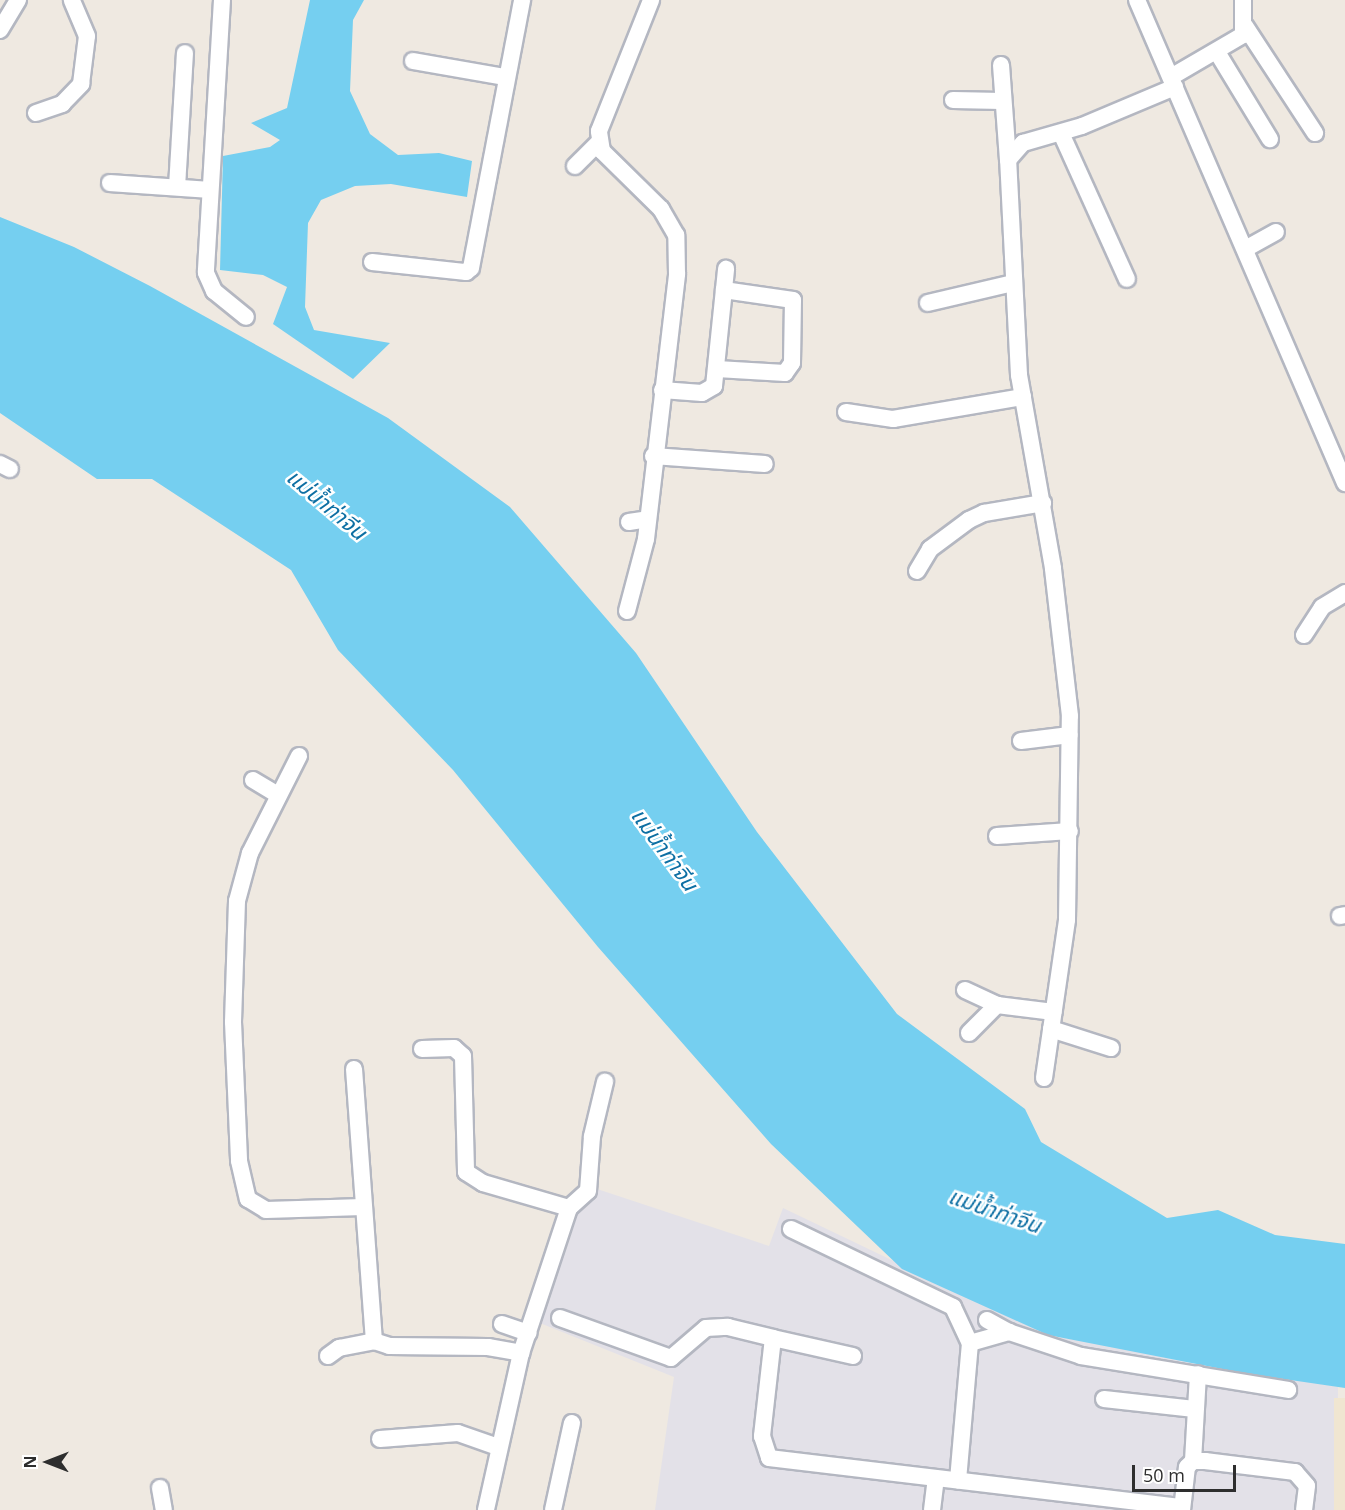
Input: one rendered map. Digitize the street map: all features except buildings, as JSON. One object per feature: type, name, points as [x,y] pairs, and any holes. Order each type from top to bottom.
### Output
[{"type":"street","points":[[0,30],[18,0]]},
{"type":"street","points":[[36,113],[62,104],[81,84],[87,36],[72,0]]},
{"type":"street","points":[[222,0],[210,190],[208,284],[246,317]]},
{"type":"street","points":[[372,261],[466,272],[471,268],[505,77],[522,0]]},
{"type":"street","points":[[575,166],[599,142],[602,116],[651,0]]},
{"type":"street","points":[[1137,0],[1247,248],[1345,483]]},
{"type":"street","points":[[1243,0],[1245,26],[1315,133]]},
{"type":"street","points":[[1008,160],[1023,143],[1060,133],[1173,82],[1238,40],[1245,26]]},
{"type":"street","points":[[1217,52],[1270,139]]},
{"type":"street","points":[[177,188],[185,53]]},
{"type":"street","points":[[413,61],[505,77]]},
{"type":"street","points":[[1001,65],[1013,283],[1023,397],[1042,503],[1070,735],[1067,920],[1044,1078]]},
{"type":"street","points":[[954,100],[1002,101]]},
{"type":"street","points":[[1060,133],[1126,279]]},
{"type":"street","points":[[599,142],[661,209],[676,235],[677,274],[653,456],[648,519],[627,611]]},
{"type":"street","points":[[110,183],[210,190]]},
{"type":"street","points":[[1247,248],[1276,232]]},
{"type":"street","points":[[662,390],[710,391],[717,369],[726,269]]},
{"type":"street","points":[[928,303],[1013,283]]},
{"type":"street","points":[[717,369],[785,373],[792,363],[793,300],[724,290]]},
{"type":"street","points":[[846,412],[893,420],[1023,397]]},
{"type":"street","points":[[653,456],[765,464]]},
{"type":"street","points":[[917,571],[930,549],[969,520],[984,513],[1042,503]]},
{"type":"street","points":[[629,522],[648,519]]},
{"type":"street","points":[[1304,635],[1322,607],[1345,593]]},
{"type":"street","points":[[1021,741],[1070,735]]},
{"type":"street","points":[[299,756],[276,794],[250,853],[237,901],[234,1098],[244,1192],[256,1206],[275,1212],[363,1207]]},
{"type":"street","points":[[253,780],[276,794]]},
{"type":"street","points":[[997,836],[1070,831]]},
{"type":"street","points":[[965,990],[997,1005],[1053,1020],[1111,1048]]},
{"type":"street","points":[[969,1033],[997,1005]]},
{"type":"street","points":[[422,1048],[454,1048],[463,1056],[466,1172],[483,1183],[569,1209]]},
{"type":"street","points":[[354,1069],[374,1341]]},
{"type":"street","points":[[486,1510],[498,1447],[521,1353],[569,1209],[588,1191],[592,1136],[605,1082]]},
{"type":"street","points":[[791,1229],[942,1298],[953,1307],[970,1343],[958,1480]]},
{"type":"street","points":[[560,1318],[671,1358],[706,1328],[773,1338],[853,1356]]},
{"type":"street","points":[[987,1320],[1010,1332],[1081,1356],[1288,1390]]},
{"type":"street","points":[[502,1324],[528,1333]]},
{"type":"street","points":[[970,1343],[1010,1332]]},
{"type":"street","points":[[773,1338],[762,1436],[769,1458],[1182,1509],[1185,1476],[1193,1461],[1194,1409],[1198,1374]]},
{"type":"street","points":[[328,1356],[339,1348],[374,1341],[389,1346],[488,1347],[521,1353]]},
{"type":"street","points":[[1104,1399],[1194,1409]]},
{"type":"street","points":[[553,1510],[573,1423]]},
{"type":"street","points":[[380,1439],[458,1433],[498,1447]]},
{"type":"street","points":[[1193,1461],[1296,1472],[1307,1486],[1304,1510]]},
{"type":"street","points":[[932,1510],[936,1478]]},
{"type":"street","points":[[160,1488],[164,1510]]},
{"type":"shaded area","points":[[582,1184],[769,1246],[783,1208],[1048,1335],[1338,1387],[1337,1510],[655,1510],[674,1377],[525,1317]]},
{"type":"shaded area","points":[[1334,1398],[1345,1398],[1345,1510],[1334,1510]]},
{"type":"water","points":[[310,0],[364,0],[353,20],[350,91],[370,134],[398,155],[439,153],[472,161],[467,197],[391,184],[355,186],[321,200],[308,223],[305,307],[314,330],[390,343],[353,379],[273,324],[287,287],[263,275],[220,270],[223,156],[270,147],[280,140],[251,123],[287,108]]},
{"type":"water","name":"แม่น้ำท่าจีน","points":[[0,217],[74,247],[150,286],[388,418],[510,507],[636,653],[757,832],[897,1014],[1025,1109],[1041,1142],[1167,1218],[1218,1210],[1275,1235],[1345,1244],[1345,1388],[1243,1373],[1048,1335],[902,1269],[771,1144],[598,947],[453,770],[338,650],[291,570],[152,479],[97,479],[0,413]]}]
